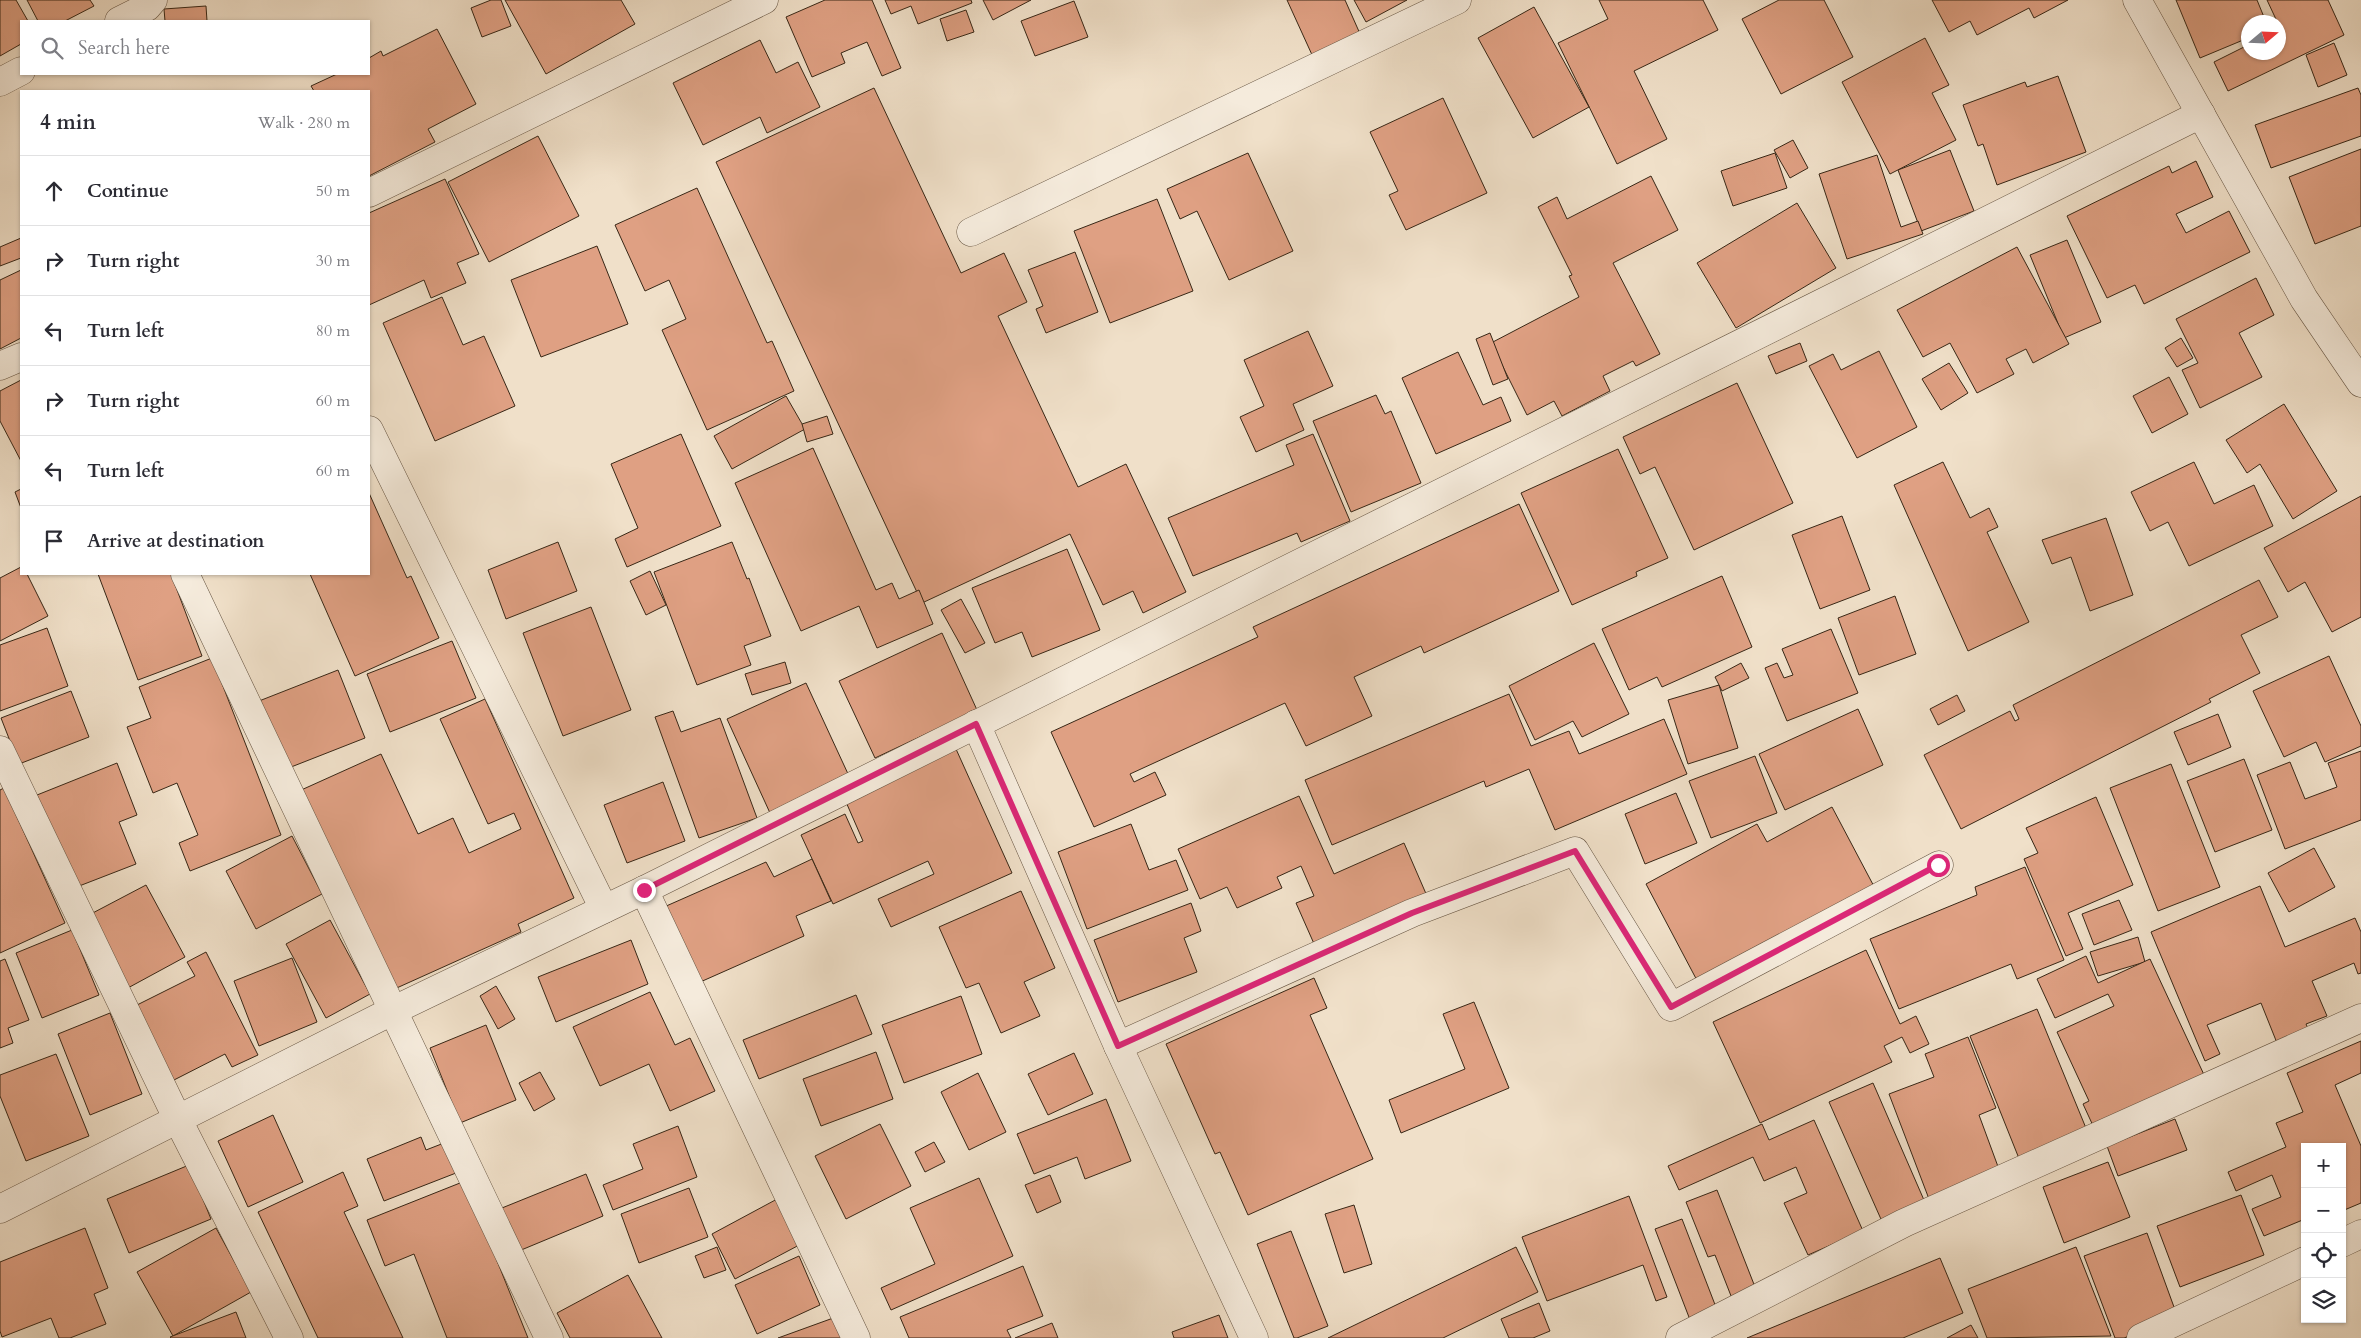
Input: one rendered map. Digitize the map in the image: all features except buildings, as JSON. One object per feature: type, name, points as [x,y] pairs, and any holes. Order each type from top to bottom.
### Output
[{"type":"street","points":[[121,20],[147,7],[153,0]]},
{"type":"street","points":[[370,193],[764,0]]},
{"type":"street","points":[[971,232],[1457,0]]},
{"type":"street","points":[[2137,0],[2304,299],[2352,353],[2361,383]]},
{"type":"street","points":[[0,82],[20,72]]},
{"type":"street","points":[[3,1200],[177,1118],[392,1011],[644,890],[2201,114]]},
{"type":"street","points":[[0,366],[20,357]]},
{"type":"street","points":[[370,432],[604,909]]},
{"type":"street","points":[[186,575],[392,1011],[550,1338]]},
{"type":"street","points":[[976,724],[1118,1046],[1254,1338]]},
{"type":"street","points":[[0,750],[177,1118],[289,1338]]},
{"type":"street","points":[[1118,1046],[1412,913],[1575,851],[1671,1007],[1938,865]]},
{"type":"street","points":[[644,890],[856,1338]]},
{"type":"street","points":[[1680,1338],[1904,1223],[2361,1018]]},
{"type":"street","points":[[2346,1241],[2361,1234]]},
{"type":"street","points":[[2141,1338],[2301,1263]]},
{"type":"route","points":[[644,890],[976,724],[1118,1046],[1412,913],[1575,851],[1671,1007],[1938,865]]}]
